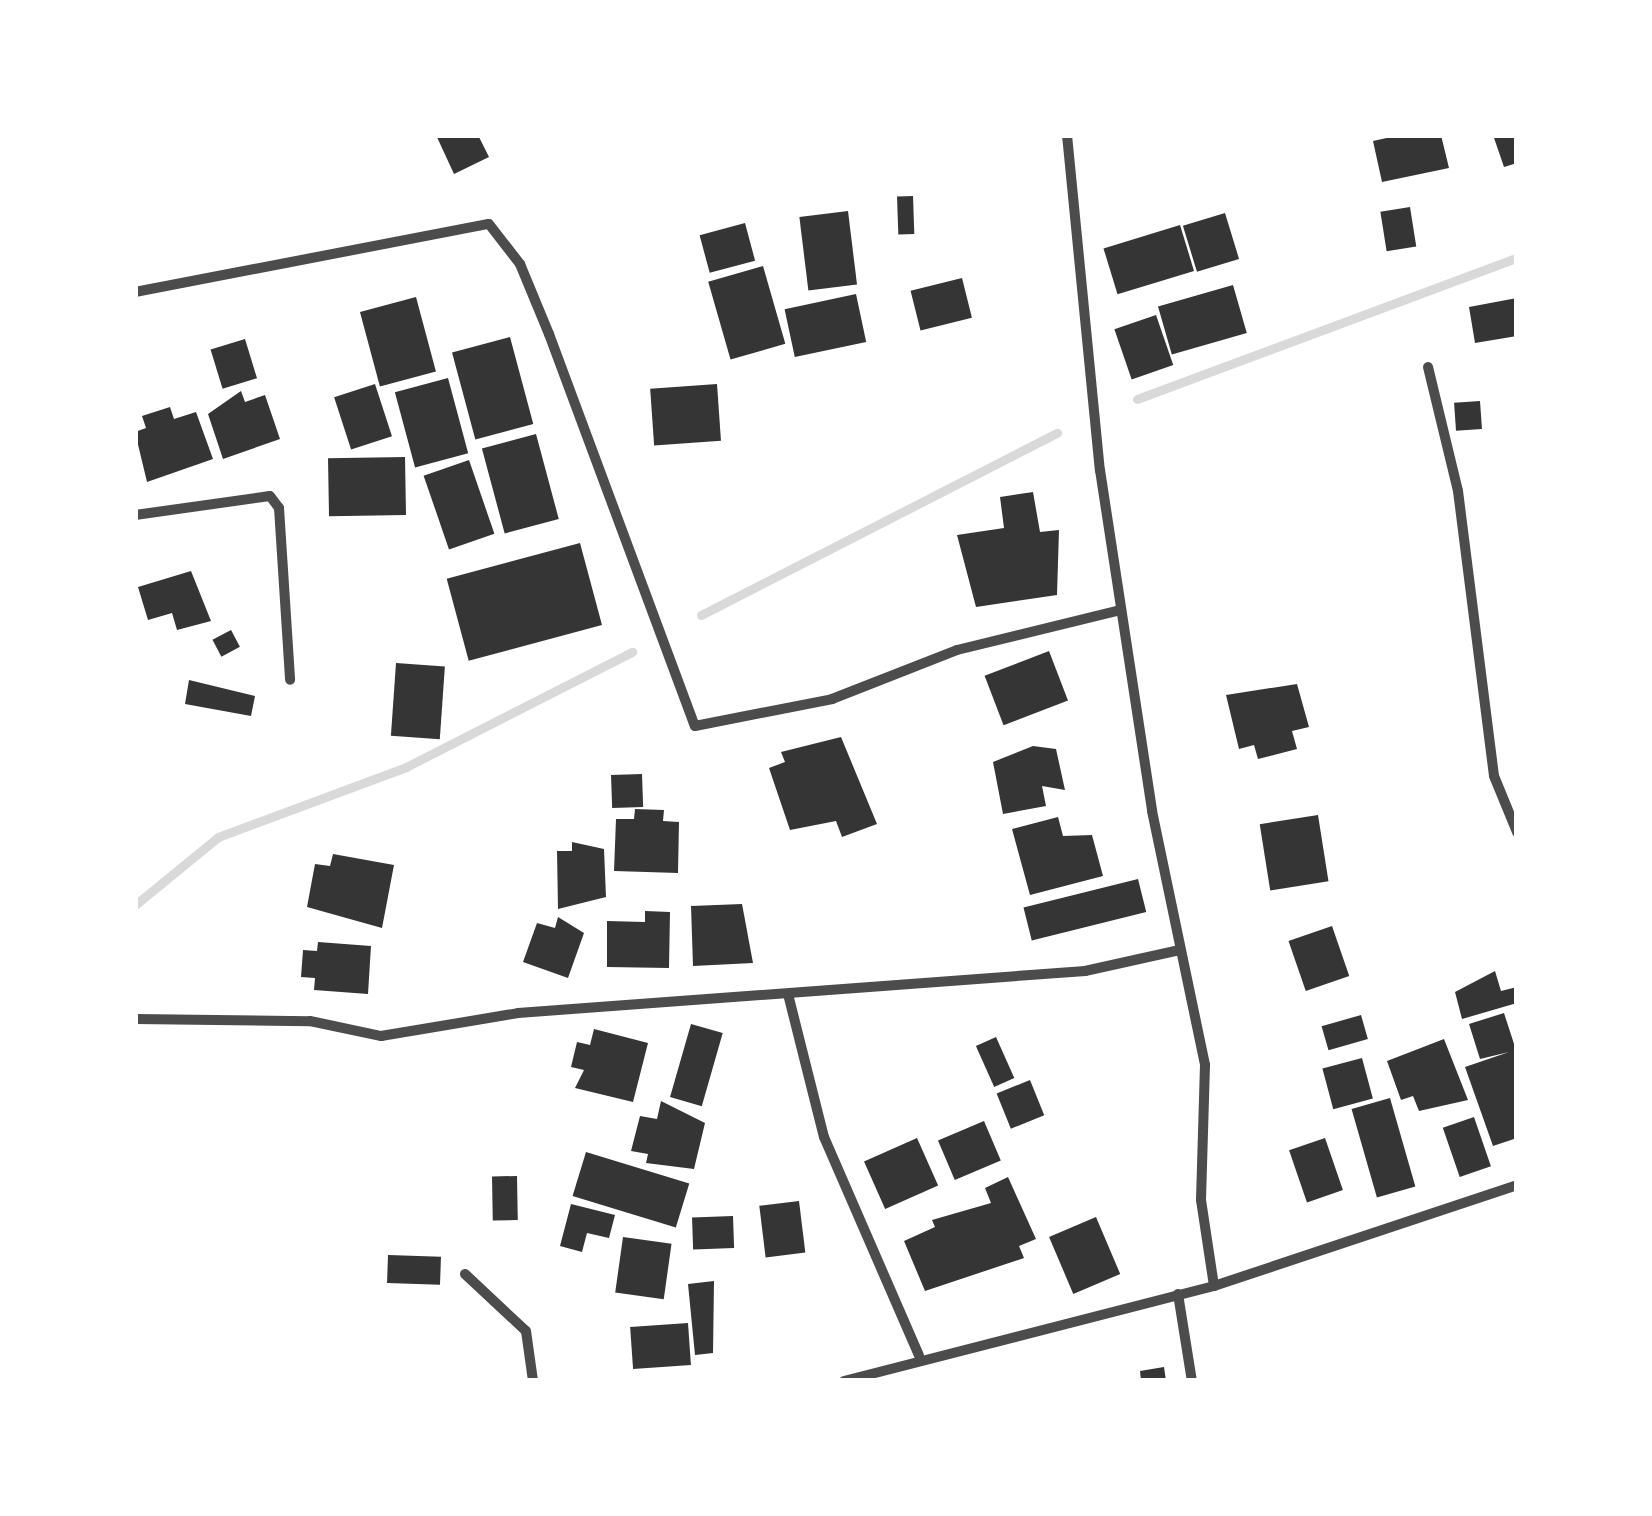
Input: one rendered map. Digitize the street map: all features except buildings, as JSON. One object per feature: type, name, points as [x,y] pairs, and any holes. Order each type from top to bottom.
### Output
[{"type":"street","points":[[1068,135],[1121,610],[1180,950],[1205,1064],[1201,1200],[1214,1286]]},
{"type":"street","points":[[135,292],[489,224],[520,264],[549,334],[695,726],[832,699],[956,650],[1121,610]]},
{"type":"street","points":[[1428,367],[1458,492],[1494,776],[1517,832]]},
{"type":"street","points":[[135,516],[270,496],[280,508],[290,680]]},
{"type":"street","points":[[135,1019],[310,1021],[381,1036],[518,1014],[1085,970],[1180,950]]},
{"type":"street","points":[[788,994],[824,1137],[919,1355]]},
{"type":"street","points":[[844,1381],[919,1355],[1214,1286],[1517,1185]]},
{"type":"street","points":[[465,1274],[526,1330],[534,1381]]},
{"type":"street","points":[[1178,1294],[1192,1381]]},
{"type":"waterway","points":[[1137,399],[1517,258]]},
{"type":"waterway","points":[[701,615],[1057,433]]},
{"type":"waterway","points":[[135,905],[218,837],[406,767],[632,652]]}]
